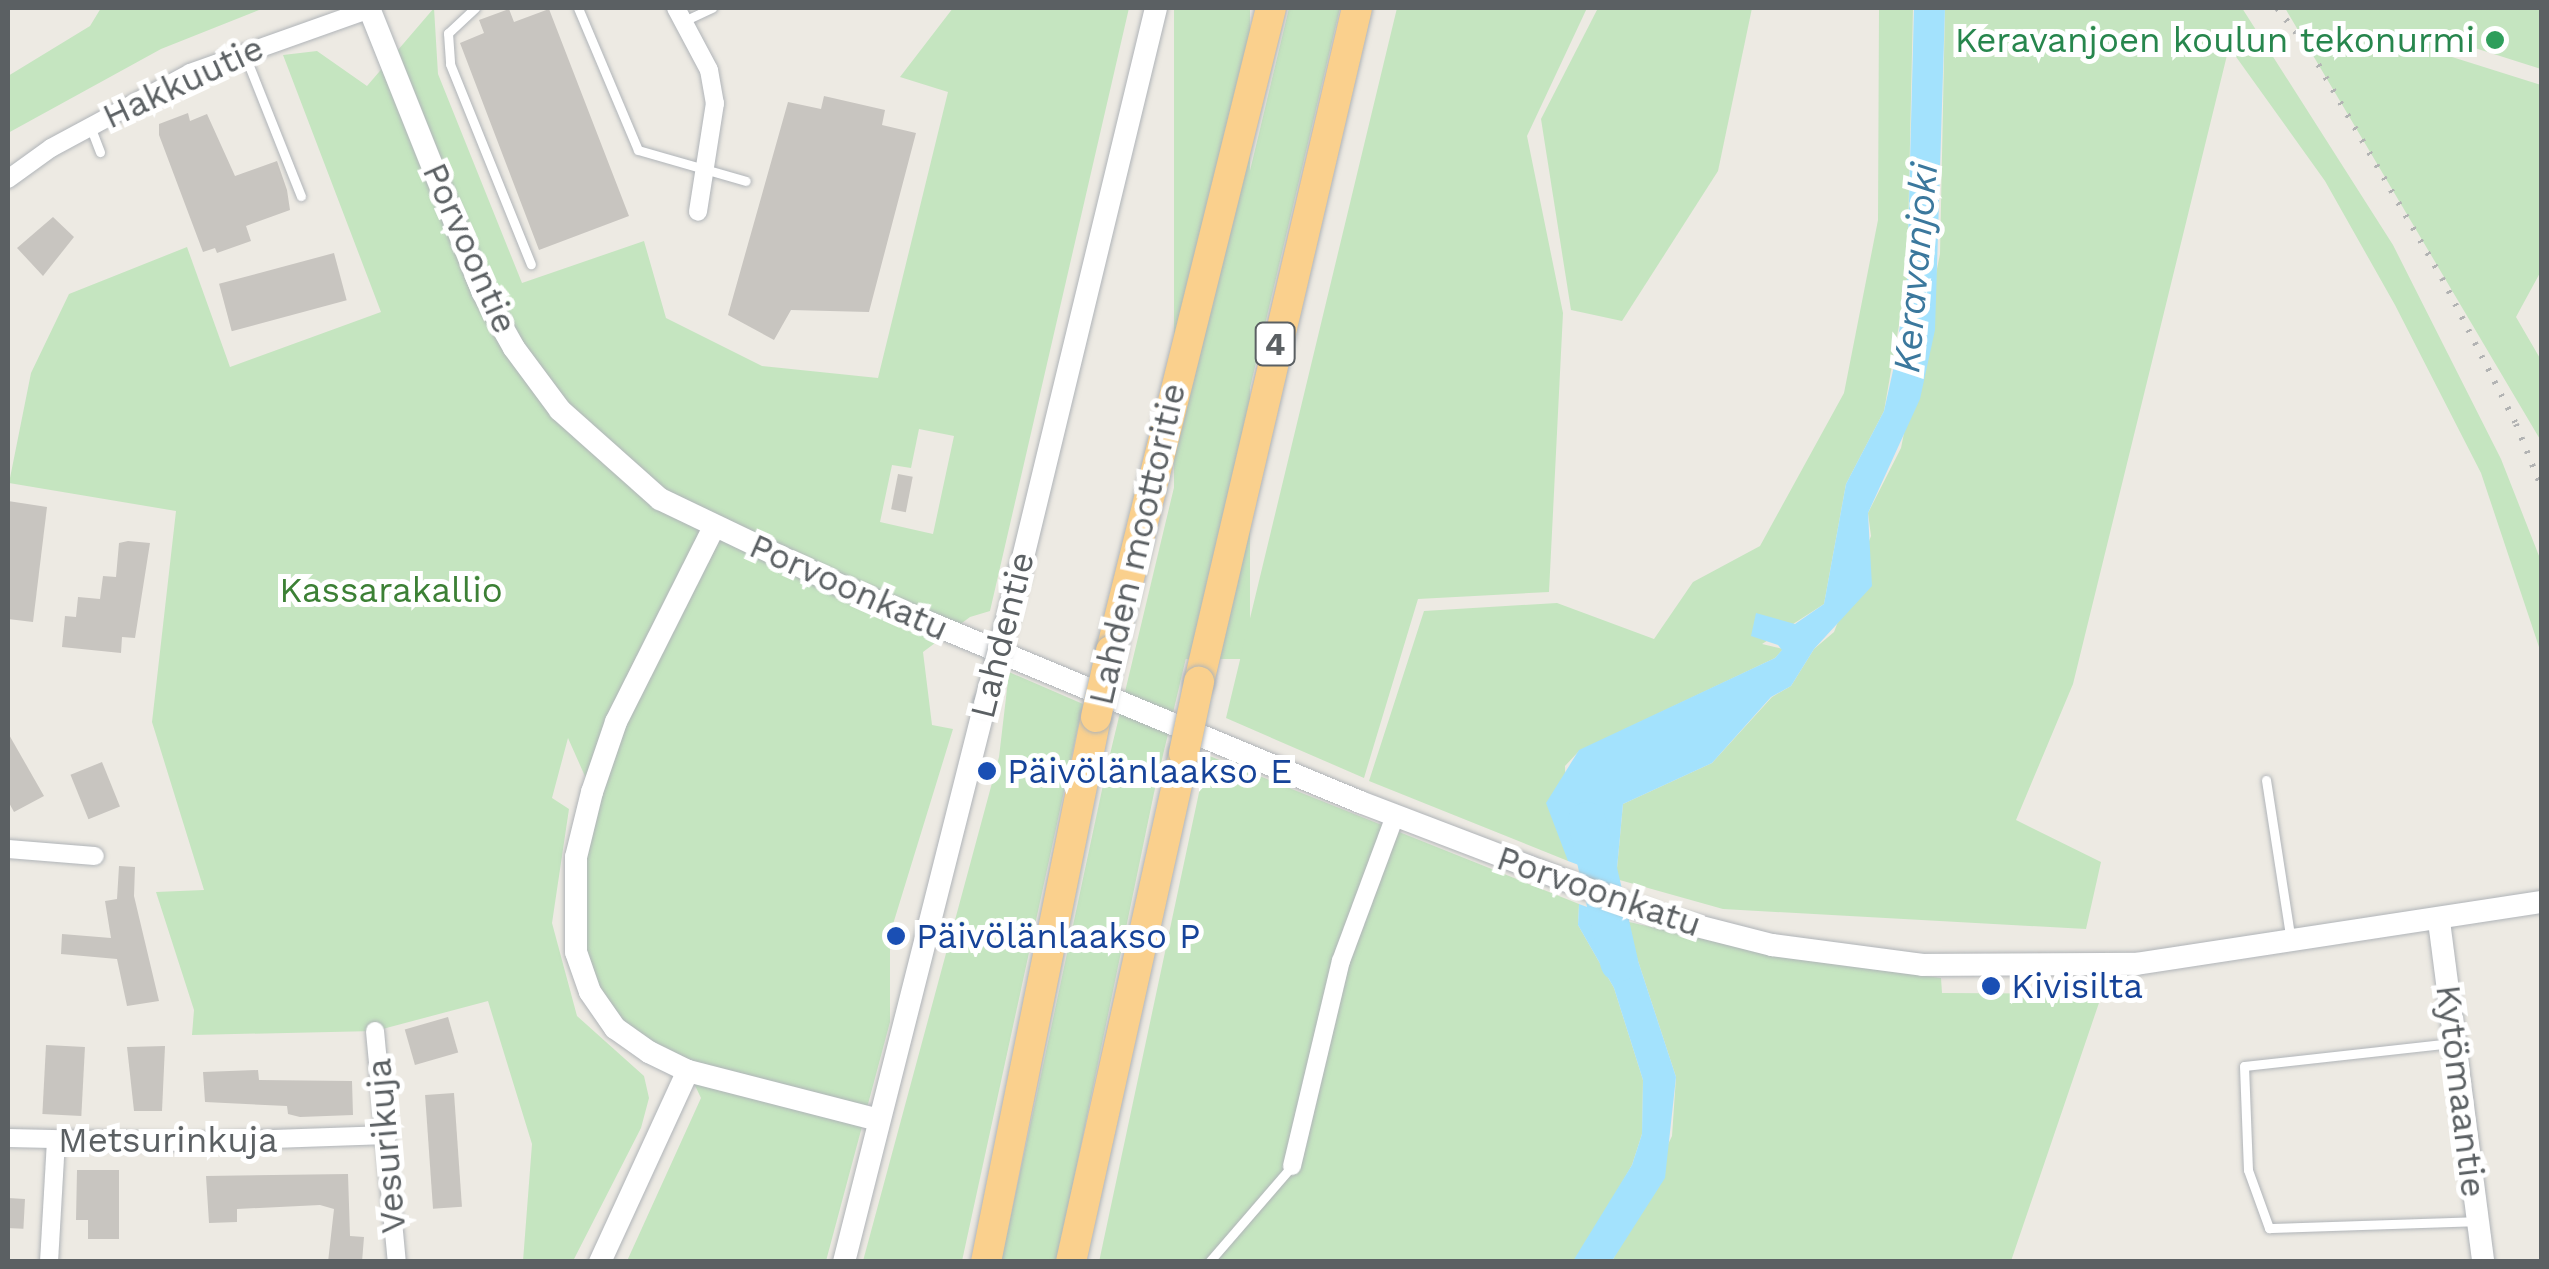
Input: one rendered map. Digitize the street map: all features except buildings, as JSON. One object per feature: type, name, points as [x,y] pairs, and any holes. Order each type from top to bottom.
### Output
[{"type":"highway","name":"Lahden moottoritie","points":[[986,1262],[1111,651],[1271,8]]},
{"type":"highway","name":"4","points":[[1070,1262],[1199,682],[1356,8]]},
{"type":"street","name":"Hakkuutie","points":[[8,179],[90,126],[243,51],[370,8]]},
{"type":"street","name":"Porvoontie","points":[[370,8],[482,290],[514,348],[560,410],[627,473],[660,499],[714,527]]},
{"type":"street","name":"Lahdentie","points":[[844,1262],[1019,574],[1156,8]]},
{"type":"street","points":[[681,14],[715,103],[698,212]]},
{"type":"street","points":[[714,527],[616,722],[576,857],[572,910],[576,952],[598,1004],[616,1028],[688,1071],[880,1120]]},
{"type":"street","name":"Porvoonkatu","points":[[714,527],[846,588],[1539,875],[1658,916],[1772,944],[1954,967],[2136,964],[2438,921],[2542,902]]},
{"type":"street","points":[[1292,1166],[1341,962],[1395,816]]},
{"type":"street","points":[[8,849],[95,856]]},
{"type":"street","name":"Kytömaantie","points":[[2438,921],[2483,1262]]},
{"type":"street","name":"Vesurikuja","points":[[375,1031],[388,1134],[397,1262]]},
{"type":"street","points":[[600,1262],[688,1071]]},
{"type":"street","name":"Metsurinkuja","points":[[8,1138],[328,1140],[388,1134]]},
{"type":"street","points":[[49,1262],[56,1141]]},
{"type":"lane","points":[[476,8],[448,33],[450,64],[531,264]]},
{"type":"lane","points":[[578,8],[638,150],[746,181]]},
{"type":"lane","points":[[681,14],[712,8]]},
{"type":"lane","points":[[243,51],[302,196]]},
{"type":"lane","points":[[90,126],[100,152]]},
{"type":"lane","points":[[2266,780],[2291,942]]},
{"type":"lane","points":[[2455,1042],[2244,1066],[2245,1146],[2268,1228],[2408,1218],[2477,1221]]},
{"type":"lane","points":[[1209,1262],[1292,1166]]},
{"type":"green space","points":[[101,8],[264,8],[161,49],[8,133],[8,76],[90,26]]},
{"type":"green space","name":"Kassarakallio","points":[[434,8],[438,74],[522,283],[644,241],[666,318],[762,366],[878,378],[948,92],[900,77],[953,8],[1129,8],[990,611],[970,617],[923,652],[932,725],[953,729],[890,934],[890,1022],[826,1261],[627,1261],[701,1098],[688,1071],[616,1028],[576,952],[592,792],[568,738],[552,798],[569,809],[552,923],[577,1016],[644,1076],[649,1098],[641,1128],[573,1261],[523,1261],[532,1144],[488,1001],[375,1031],[192,1035],[194,1010],[156,892],[204,890],[152,722],[176,511],[9,483],[31,373],[69,294],[187,247],[230,367],[381,312],[283,55],[317,51],[367,86]],"holes":[[[919,429],[954,436],[933,534],[880,522],[892,465],[911,468]]]},
{"type":"green space","points":[[1174,8],[1250,8],[1250,659],[1174,659]]},
{"type":"green space","points":[[1289,8],[1340,8],[1154,793],[1057,1261],[1001,1262],[1106,771]]},
{"type":"green space","points":[[1397,8],[1587,8],[1527,136],[1563,313],[1549,592],[1418,599],[1364,778],[1226,718]]},
{"type":"green space","points":[[1598,8],[1752,8],[1718,171],[1622,321],[1571,310],[1541,119]]},
{"type":"green space","points":[[1879,8],[1913,8],[1907,279],[1884,411],[1846,484],[1824,604],[1762,644],[1783,649],[1775,658],[1579,751],[1565,766],[1568,861],[1369,781],[1424,611],[1557,603],[1654,639],[1693,582],[1760,546],[1844,393],[1878,220]]},
{"type":"green space","points":[[1945,8],[2242,8],[2393,245],[2501,459],[2541,561],[2541,653],[2481,473],[2395,305],[2325,181],[2229,47],[2073,684],[2016,820],[2101,862],[2086,929],[1723,909],[1616,879],[1623,804],[1712,763],[1772,697],[1791,686],[1814,649],[1834,632],[1871,536],[1868,513],[1901,448],[1940,254]]},
{"type":"green space","points":[[2285,8],[2541,8],[2541,69],[2437,36],[2433,51],[2541,85],[2541,271],[2516,317],[2541,360],[2541,441]]},
{"type":"green space","points":[[1009,672],[1083,704],[962,1261],[863,1261],[999,757]]},
{"type":"green space","points":[[1207,755],[1579,904],[1578,925],[1614,988],[1643,1080],[1642,1134],[1632,1165],[1576,1261],[1099,1262]]},
{"type":"green space","points":[[1625,921],[1780,957],[1941,978],[1942,993],[2102,994],[2011,1261],[1612,1262],[1672,1136],[1676,1077]]},
{"type":"water","points":[[1914,8],[1945,8],[1935,330],[1920,399],[1868,513],[1872,586],[1814,649],[1791,686],[1771,697],[1712,763],[1623,804],[1616,879],[1568,861],[1546,803],[1579,750],[1775,658],[1782,650],[1778,645],[1751,636],[1756,613],[1795,624],[1824,604],[1846,484],[1884,411],[1894,366],[1907,279]]},
{"type":"water","points":[[1579,904],[1625,921],[1676,1077],[1665,1178],[1612,1261],[1573,1261],[1632,1165],[1642,1134],[1643,1080],[1614,988],[1578,925]]},
{"type":"waterway","name":"Keravanjoki","points":[[1587,821],[1619,962]]},
{"type":"railway","points":[[2277,8],[2311,52],[2442,278],[2516,424],[2542,489]]},
{"type":"place","name":"Keravanjoen koulun tekonurmi","points":[[2495,40]]},
{"type":"place","name":"Päivölänlaakso E","points":[[987,771]]},
{"type":"place","name":"Päivölänlaakso P","points":[[896,936]]},
{"type":"place","name":"Kivisilta","points":[[1991,986]]}]
